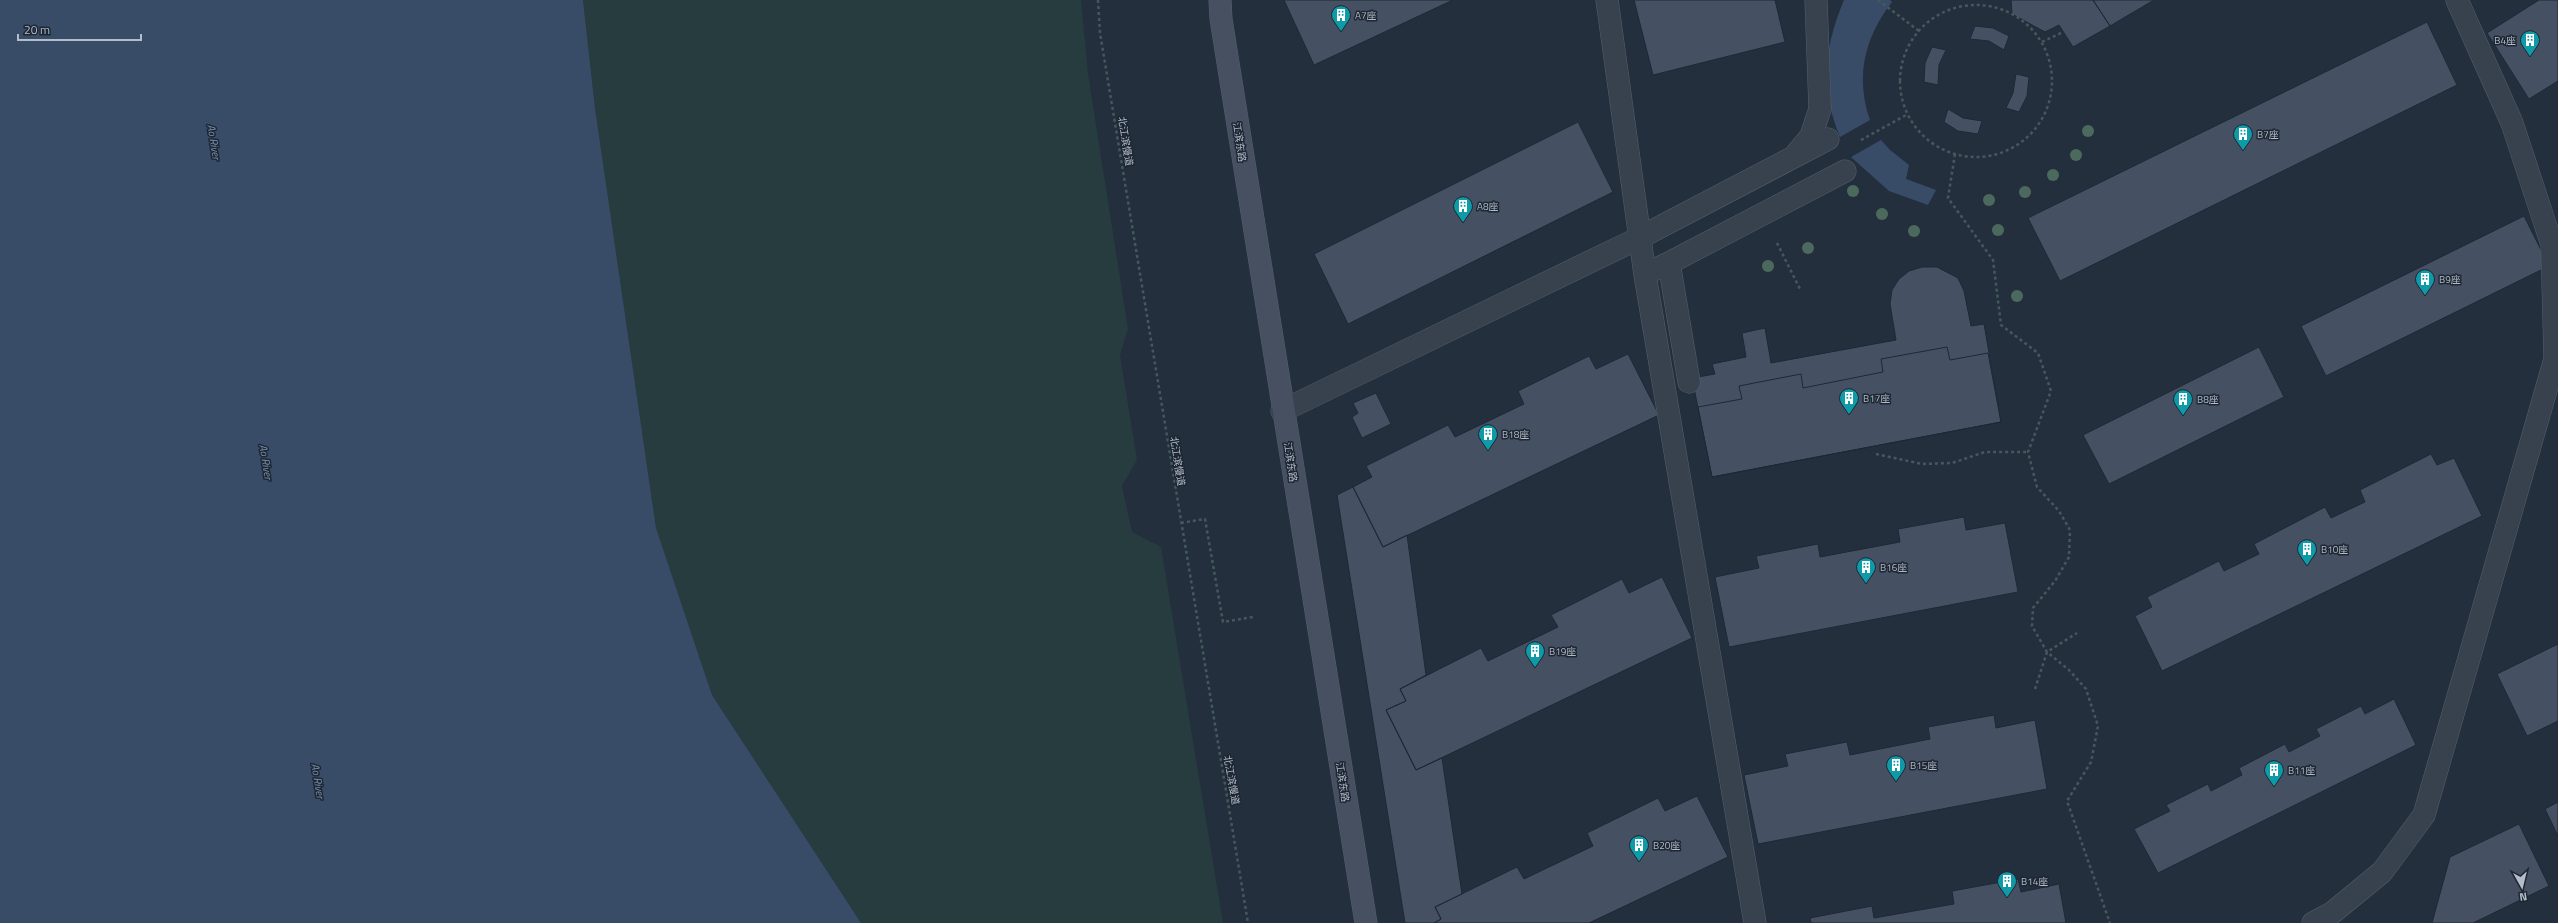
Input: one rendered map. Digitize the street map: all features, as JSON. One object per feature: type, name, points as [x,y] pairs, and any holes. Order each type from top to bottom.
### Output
[{"type":"main road","name":"江滨东路","points":[[1220,0],[1221,19],[1282,411],[1366,923]]},
{"type":"street","points":[[1606,0],[1645,276],[1755,923]]},
{"type":"street","points":[[1792,158],[1811,136],[1820,110],[1816,0]]},
{"type":"street","points":[[2313,923],[2332,913],[2382,872],[2424,815],[2555,358],[2552,244],[2512,123],[2457,0]]},
{"type":"street","points":[[1282,411],[1639,238],[1828,139]]},
{"type":"street","points":[[1645,276],[1845,172]]},
{"type":"street","points":[[1669,263],[1690,382]]},
{"type":"path","name":"北江滨慢道","points":[[1098,0],[1100,33],[1180,524],[1248,923]]},
{"type":"path","points":[[1878,0],[1919,31]]},
{"type":"path","points":[[1976,5],[2002,9],[2024,21],[2042,42],[2051,66],[2051,92],[2044,117],[2027,137],[2005,151],[1979,157],[1955,154],[1934,144],[1916,128],[1908,114],[1900,84],[1902,61],[1911,40],[1919,31],[1927,22],[1950,9],[1976,5]]},
{"type":"path","points":[[2042,42],[2063,32]]},
{"type":"path","points":[[1855,143],[1908,114]]},
{"type":"path","points":[[1955,154],[1948,198],[1993,260],[2001,325],[2038,353],[2051,391],[2028,452],[2037,486],[2059,511],[2070,530],[2069,557],[2055,580],[2033,608],[2032,626],[2047,652],[2069,670],[2086,689],[2098,726],[2091,762],[2068,801],[2110,923]]},
{"type":"path","points":[[1876,454],[1922,464],[1952,463],[1985,452],[2028,452]]},
{"type":"path","points":[[1180,524],[1205,519],[1223,622],[1253,617]]},
{"type":"path","points":[[2035,689],[2047,652],[2077,633]]},
{"type":"green space","points":[[583,0],[1081,0],[1088,74],[1128,329],[1120,355],[1137,460],[1122,486],[1132,532],[1161,547],[1223,923],[861,923],[712,695],[656,528],[595,108]]},
{"type":"water","name":"Ao River","points":[[0,0],[583,0],[595,108],[656,528],[712,695],[861,923],[0,923]]},
{"type":"water","points":[[1844,0],[1890,0],[1892,2],[1882,16],[1875,30],[1865,59],[1863,89],[1865,104],[1870,120],[1840,137],[1829,102],[1827,68],[1832,35]]},
{"type":"water","points":[[1881,140],[1890,150],[1909,165],[1906,179],[1936,190],[1928,205],[1889,191],[1851,157]]},
{"type":"building","name":"A7座","points":[[1284,0],[1453,0],[1314,65]]},
{"type":"building","points":[[1634,0],[1775,0],[1785,42],[1653,75]]},
{"type":"building","points":[[2011,0],[2093,0],[2110,26],[2073,47],[2059,25],[2045,32],[2012,14]]},
{"type":"building","points":[[2093,0],[2154,0],[2110,26]]},
{"type":"building","name":"B4座","points":[[2539,0],[2558,0],[2558,81],[2529,99],[2487,33]]},
{"type":"building","name":"B7座","points":[[2427,22],[2457,85],[2060,281],[2028,218]]},
{"type":"building","points":[[1975,26],[1993,28],[2009,36],[2004,50],[1989,41],[1970,39]]},
{"type":"building","points":[[1932,47],[1946,50],[1939,65],[1938,85],[1924,82],[1925,63]]},
{"type":"building","points":[[2016,74],[2029,77],[2027,96],[2019,112],[2006,108],[2013,93]]},
{"type":"building","points":[[1948,109],[1963,118],[1982,121],[1978,134],[1958,131],[1944,122]]},
{"type":"building","name":"A8座","points":[[1578,122],[1613,192],[1348,324],[1314,254]]},
{"type":"building","name":"B9座","points":[[2524,216],[2549,266],[2326,376],[2301,326]]},
{"type":"building","name":"B17座","points":[[1922,267],[1937,267],[1958,278],[1964,291],[1971,326],[1984,324],[2001,422],[1712,477],[1692,378],[1715,374],[1712,364],[1746,357],[1742,333],[1765,328],[1771,363],[1896,340],[1890,304],[1892,290],[1899,279],[1909,271]]},
{"type":"building","name":"B17座","points":[[1947,347],[1950,360],[1988,353],[2001,422],[1712,477],[1698,407],[1742,399],[1739,386],[1801,374],[1803,388],[1883,372],[1881,359]]},
{"type":"building","name":"B8座","points":[[2259,347],[2284,397],[2109,484],[2083,435]]},
{"type":"building","name":"B18座","points":[[1628,354],[1659,415],[1383,547],[1353,487],[1372,477],[1366,466],[1448,425],[1455,437],[1524,404],[1518,391],[1589,356],[1596,369]]},
{"type":"building","points":[[1376,393],[1391,424],[1362,438],[1352,417],[1358,413],[1353,403]]},
{"type":"building","name":"B10座","points":[[2431,454],[2437,465],[2454,458],[2482,516],[2162,671],[2135,616],[2152,607],[2147,597],[2219,561],[2224,571],[2259,554],[2254,544],[2325,507],[2331,518],[2365,502],[2360,490]]},
{"type":"building","points":[[1353,487],[1383,547],[1407,535],[1426,675],[1400,689],[1406,701],[1386,710],[1416,770],[1442,758],[1462,894],[1435,907],[1441,919],[1434,923],[1405,923],[1337,495]]},
{"type":"building","name":"B16座","points":[[1964,517],[1966,530],[2005,523],[2018,592],[1729,647],[1715,577],[1759,568],[1756,556],[1818,544],[1820,557],[1900,542],[1898,529]]},
{"type":"building","name":"B19座","points":[[1662,577],[1692,638],[1416,770],[1386,710],[1406,701],[1400,689],[1481,648],[1488,661],[1558,627],[1551,615],[1622,579],[1629,593]]},
{"type":"building","points":[[2558,644],[2558,721],[2527,736],[2497,674]]},
{"type":"building","name":"B11座","points":[[2394,699],[2416,745],[2158,873],[2134,829],[2170,811],[2166,805],[2208,784],[2211,791],[2242,775],[2239,768],[2285,744],[2289,752],[2320,736],[2316,729],[2361,706],[2365,714]]},
{"type":"building","name":"B15座","points":[[1994,715],[1996,728],[2035,720],[2047,789],[1758,844],[1744,775],[1788,766],[1785,754],[1847,742],[1850,755],[1930,739],[1928,727]]},
{"type":"building","name":"B20座","points":[[1697,796],[1728,857],[1589,923],[1434,923],[1441,919],[1435,907],[1517,867],[1524,879],[1593,846],[1587,833],[1658,798],[1665,811]]},
{"type":"building","points":[[2558,802],[2558,836],[2545,809]]},
{"type":"building","points":[[2519,824],[2549,886],[2473,923],[2432,923],[2450,857]]},
{"type":"building","name":"B14座","points":[[2018,879],[2021,892],[2059,884],[2066,923],[1811,923],[1810,918],[1872,906],[1874,918],[1954,904],[1952,891]]},
{"type":"place","name":"A7座","points":[[1341,32]]},
{"type":"place","name":"B4座","points":[[2530,57]]},
{"type":"place","name":"B7座","points":[[2243,151]]},
{"type":"place","name":"A8座","points":[[1463,223]]},
{"type":"place","name":"B9座","points":[[2425,296]]},
{"type":"place","name":"B17座","points":[[1849,415]]},
{"type":"place","name":"B8座","points":[[2183,416]]},
{"type":"place","name":"B18座","points":[[1488,451]]},
{"type":"place","name":"B10座","points":[[2307,566]]},
{"type":"place","name":"B16座","points":[[1866,584]]},
{"type":"place","name":"B19座","points":[[1535,668]]},
{"type":"place","name":"B15座","points":[[1896,782]]},
{"type":"place","name":"B11座","points":[[2274,787]]},
{"type":"place","name":"B20座","points":[[1639,862]]},
{"type":"place","name":"B14座","points":[[2007,898]]}]
